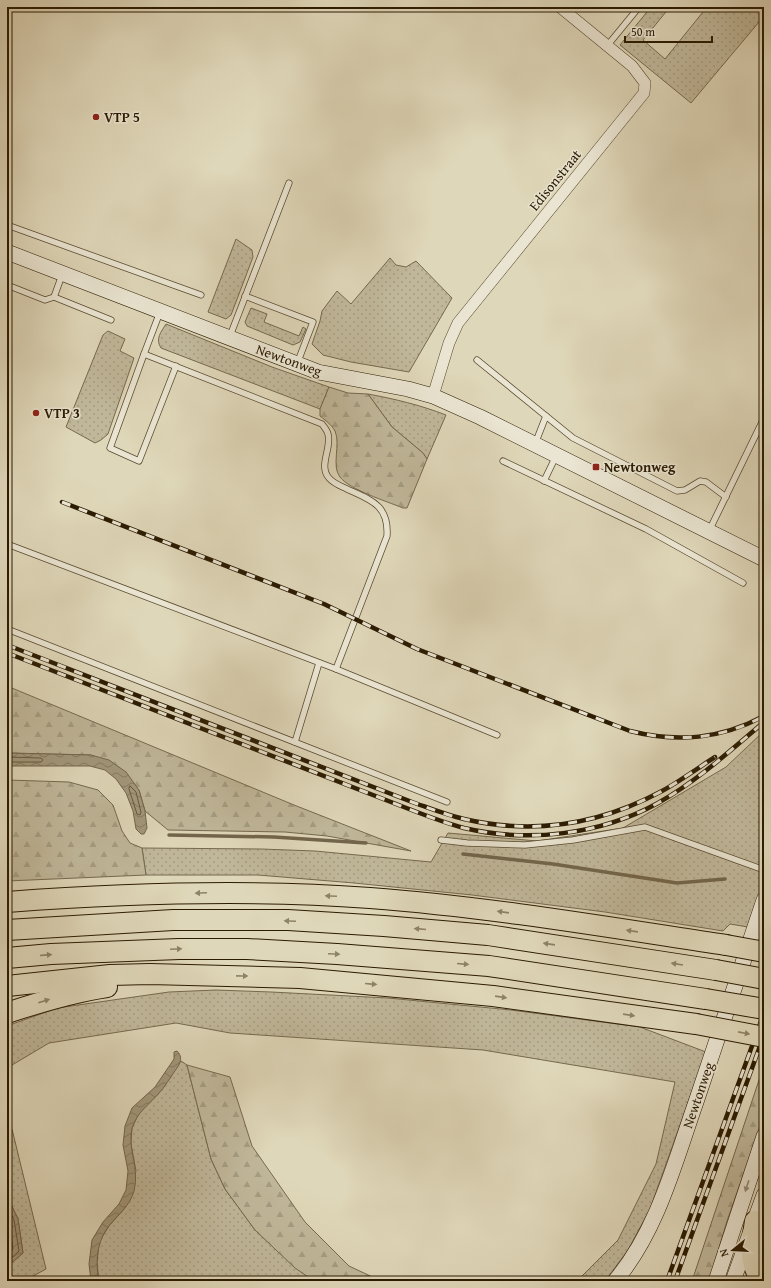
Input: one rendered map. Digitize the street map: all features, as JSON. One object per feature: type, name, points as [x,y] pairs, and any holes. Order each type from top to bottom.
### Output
[{"type":"highway","points":[[7,902],[62,898],[219,892],[276,893],[370,898],[487,910],[726,945],[764,952]]},
{"type":"highway","points":[[7,893],[62,898]]},
{"type":"highway","points":[[7,930],[173,920],[296,921],[384,926],[488,935],[716,970],[764,979]]},
{"type":"highway","points":[[7,958],[51,954],[179,949],[247,949],[337,954],[489,966],[764,1009]]},
{"type":"highway","points":[[7,986],[110,975],[150,974],[300,978],[493,996],[696,1024],[764,1037]]},
{"type":"highway","points":[[7,1013],[52,998],[90,990],[203,975]]},
{"type":"highway","points":[[755,1221],[752,1258],[758,1274],[763,1281]]},
{"type":"street","name":"Edisonstraat","points":[[433,396],[449,342],[458,323],[644,93],[645,83],[632,66],[560,7]]},
{"type":"street","name":"Newtonweg","points":[[7,252],[318,372],[408,389],[433,396],[480,417],[764,559]]},
{"type":"street","name":"Newtonweg","points":[[615,1281],[626,1268],[644,1238],[670,1179],[764,900]]},
{"type":"street","points":[[716,1281],[764,1136]]},
{"type":"street","points":[[733,1281],[764,1195]]},
{"type":"lane","points":[[607,46],[639,7]]},
{"type":"lane","points":[[229,338],[289,183]]},
{"type":"lane","points":[[7,225],[201,295]]},
{"type":"lane","points":[[54,298],[63,273]]},
{"type":"lane","points":[[7,285],[45,300],[54,298],[111,320]]},
{"type":"lane","points":[[245,296],[313,322],[297,364]]},
{"type":"lane","points":[[160,312],[110,448],[139,461],[176,366]]},
{"type":"lane","points":[[144,354],[322,424],[328,433],[329,441],[324,468],[328,477],[334,484],[371,500],[380,506],[388,526],[387,536],[336,669]]},
{"type":"lane","points":[[477,360],[573,438],[677,491],[685,490],[700,481],[706,482],[726,497]]},
{"type":"lane","points":[[535,445],[546,416]]},
{"type":"lane","points":[[709,531],[764,418]]},
{"type":"lane","points":[[544,481],[556,455]]},
{"type":"lane","points":[[503,461],[646,529],[743,583]]},
{"type":"lane","points":[[7,544],[336,669],[498,735]]},
{"type":"lane","points":[[7,629],[447,802]]},
{"type":"lane","points":[[295,742],[319,663]]},
{"type":"lane","points":[[441,840],[467,843],[525,845],[573,840],[645,827],[764,870]]},
{"type":"green space","points":[[651,7],[670,7],[643,40],[665,59],[707,7],[764,7],[764,16],[691,103],[620,45]]},
{"type":"green space","points":[[236,239],[252,250],[253,257],[231,315],[226,319],[208,312]]},
{"type":"green space","points":[[390,258],[396,265],[406,267],[416,261],[452,298],[409,372],[351,362],[323,355],[312,344],[322,311],[337,291],[351,304]]},
{"type":"green space","points":[[251,308],[267,314],[264,322],[299,336],[303,327],[306,329],[300,342],[293,345],[247,326],[245,322]]},
{"type":"green space","points":[[166,324],[272,367],[329,387],[320,409],[161,348],[159,345],[159,339]]},
{"type":"green space","points":[[108,331],[125,339],[120,351],[134,358],[108,434],[95,443],[66,427],[103,335]]},
{"type":"green space","points":[[329,387],[348,393],[368,394],[392,427],[423,453],[427,459],[407,508],[378,499],[360,491],[345,482],[340,477],[336,467],[337,436],[330,425],[320,416],[320,409]]},
{"type":"green space","points":[[368,394],[427,408],[446,415],[427,459],[423,453],[392,427]]},
{"type":"green space","points":[[7,686],[294,805],[411,851],[327,836],[285,832],[168,830],[145,811],[139,790],[91,755],[7,753]]},
{"type":"green space","points":[[764,731],[764,883],[748,927],[730,924],[723,931],[605,912],[472,895],[354,883],[258,875],[146,875],[142,848],[315,851],[431,862],[448,833],[537,841],[623,828],[726,767]]},
{"type":"green space","points":[[7,780],[69,782],[98,790],[113,805],[122,831],[130,843],[142,848],[146,875],[7,881]]},
{"type":"green space","points":[[216,990],[388,998],[511,1010],[640,1027],[706,1052],[650,1209],[628,1250],[605,1281],[577,1281],[618,1240],[656,1164],[675,1082],[483,1050],[230,1033],[176,1023],[49,1043],[7,1068],[7,1026],[57,1008],[169,992]]},
{"type":"green space","points":[[181,1061],[187,1065],[211,1159],[225,1189],[255,1230],[295,1267],[314,1281],[99,1281],[97,1263],[99,1242],[109,1226],[125,1208],[136,1171],[131,1144],[132,1128],[139,1113],[160,1092]]},
{"type":"green space","points":[[187,1065],[230,1077],[252,1146],[305,1222],[349,1266],[381,1281],[314,1281],[295,1268],[255,1230],[225,1189],[211,1159]]},
{"type":"green space","points":[[764,1065],[764,1115],[727,1221],[709,1281],[692,1281]]},
{"type":"green space","points":[[12,1129],[46,1269],[24,1281],[7,1281],[7,1267],[23,1253],[18,1219],[7,1196],[7,1131]]},
{"type":"water","points":[[7,753],[91,755],[109,760],[126,772],[139,790],[145,811],[147,828],[144,834],[141,834],[136,829],[133,811],[126,793],[116,779],[105,770],[90,766],[7,766]]},
{"type":"water","points":[[177,1051],[181,1058],[177,1067],[161,1090],[140,1113],[134,1122],[131,1143],[136,1174],[134,1191],[127,1206],[109,1226],[102,1238],[97,1259],[99,1281],[91,1281],[89,1264],[92,1240],[103,1222],[119,1204],[126,1190],[128,1171],[123,1145],[125,1126],[132,1108],[155,1087],[174,1059],[174,1052]]},
{"type":"water","points":[[7,1196],[18,1219],[23,1253],[7,1267]]},
{"type":"waterway","points":[[169,835],[274,837],[366,843]]},
{"type":"waterway","points":[[463,854],[553,864],[677,883],[725,879]]},
{"type":"railway","points":[[62,502],[324,604],[417,649],[630,731],[665,737],[699,737],[732,730],[764,716]]},
{"type":"railway","points":[[7,645],[412,802],[464,819],[490,824],[515,826],[565,824],[614,812],[638,803],[662,791],[715,757]]},
{"type":"railway","points":[[7,653],[436,819],[464,828],[488,833],[513,835],[563,833],[612,823],[636,814],[658,803],[686,785],[713,765],[764,722]]},
{"type":"railway","points":[[667,1281],[764,1013]]},
{"type":"railway","points":[[675,1281],[764,1035]]},
{"type":"place","name":"VTP 5","points":[[96,117]]},
{"type":"place","name":"VTP 3","points":[[36,413]]},
{"type":"place","name":"Newtonweg","points":[[596,467]]}]
